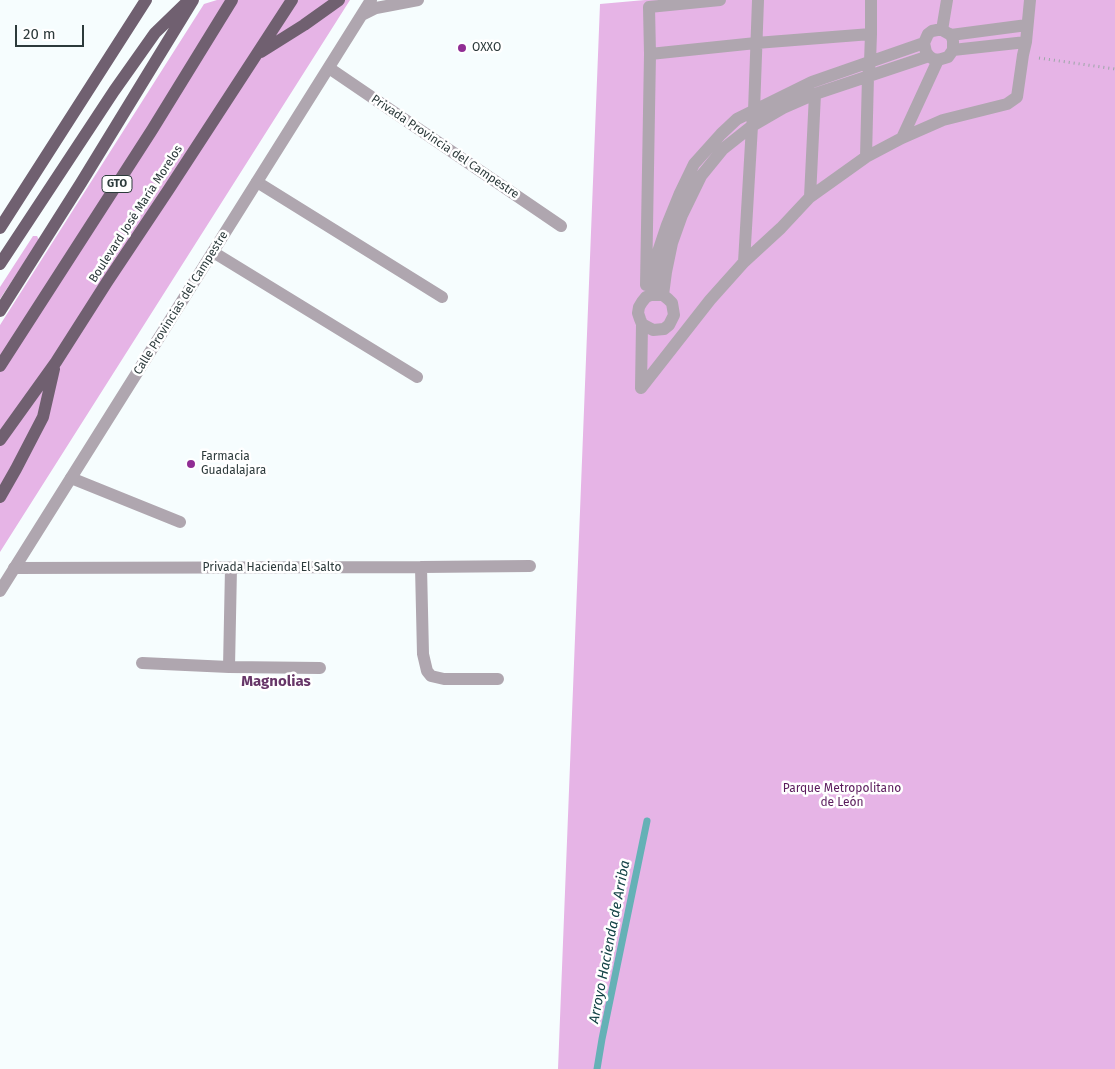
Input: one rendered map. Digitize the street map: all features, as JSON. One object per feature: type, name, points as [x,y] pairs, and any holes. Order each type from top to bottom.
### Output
[{"type":"main road","points":[[0,228],[146,0]]},
{"type":"main road","points":[[0,311],[81,183],[192,0]]},
{"type":"main road","points":[[0,264],[114,91],[155,33],[192,0]]},
{"type":"main road","name":"GTO","points":[[0,366],[152,130],[232,0]]},
{"type":"main road","name":"Boulevard José María Morelos","points":[[0,440],[56,362],[292,0]]},
{"type":"main road","points":[[257,54],[304,26],[339,0]]},
{"type":"main road","points":[[0,497],[43,417],[56,362]]},
{"type":"street","name":"Calle Provincias del Campestre","points":[[0,590],[371,0]]},
{"type":"street","points":[[362,15],[376,8],[418,0]]},
{"type":"street","points":[[653,296],[649,7],[720,0]]},
{"type":"street","points":[[744,262],[754,111],[758,0]]},
{"type":"street","points":[[866,157],[872,0]]},
{"type":"street","points":[[947,0],[946,33],[953,40],[953,50],[948,58],[934,58],[868,76],[815,94],[783,108],[752,126],[723,149],[701,176],[682,215],[672,242],[666,272],[653,296],[642,302],[639,307],[638,313],[642,324],[641,388],[710,300],[744,262],[810,198],[866,157],[902,138],[943,120],[1007,104],[1017,97],[1026,42],[1030,0]]},
{"type":"street","points":[[934,58],[926,52],[924,43],[928,34],[932,31],[946,33],[1027,25]]},
{"type":"street","points":[[650,54],[871,34]]},
{"type":"street","points":[[953,50],[1026,42]]},
{"type":"street","points":[[653,296],[658,252],[666,225],[694,164],[726,129],[737,119],[812,82],[924,43]]},
{"type":"street","points":[[902,138],[934,58]]},
{"type":"street","name":"Privada Provincia del Campestre","points":[[329,68],[561,226]]},
{"type":"street","points":[[810,198],[815,94]]},
{"type":"street","points":[[257,182],[442,297]]},
{"type":"street","points":[[213,252],[417,377]]},
{"type":"street","points":[[642,324],[653,330],[664,329],[669,325],[674,315],[672,303],[668,298],[653,296]]},
{"type":"street","points":[[674,315],[694,320]]},
{"type":"street","points":[[71,478],[180,522]]},
{"type":"street","name":"Privada Hacienda El Salto","points":[[14,568],[530,566]]},
{"type":"street","points":[[422,567],[423,654],[427,671],[431,676],[438,679],[498,679]]},
{"type":"street","points":[[229,667],[231,568]]},
{"type":"street","points":[[142,663],[229,667],[320,668]]},
{"type":"path","points":[[1023,55],[1115,69]]},
{"type":"green space","points":[[217,0],[350,0],[0,552],[0,325],[204,4]]},
{"type":"green space","name":"Parque Metropolitano de León","points":[[645,0],[1115,0],[1115,1069],[558,1069],[600,4]]},
{"type":"green space","points":[[33,236],[37,236],[39,240],[0,299],[0,287]]},
{"type":"waterway","name":"Arroyo Hacienda de Arriba","points":[[597,1069],[647,821]]},
{"type":"place","name":"OXXO","points":[[462,48]]},
{"type":"place","name":"Farmacia Guadalajara","points":[[191,464]]},
{"type":"district","name":"Magnolias","points":[[276,682]]}]
